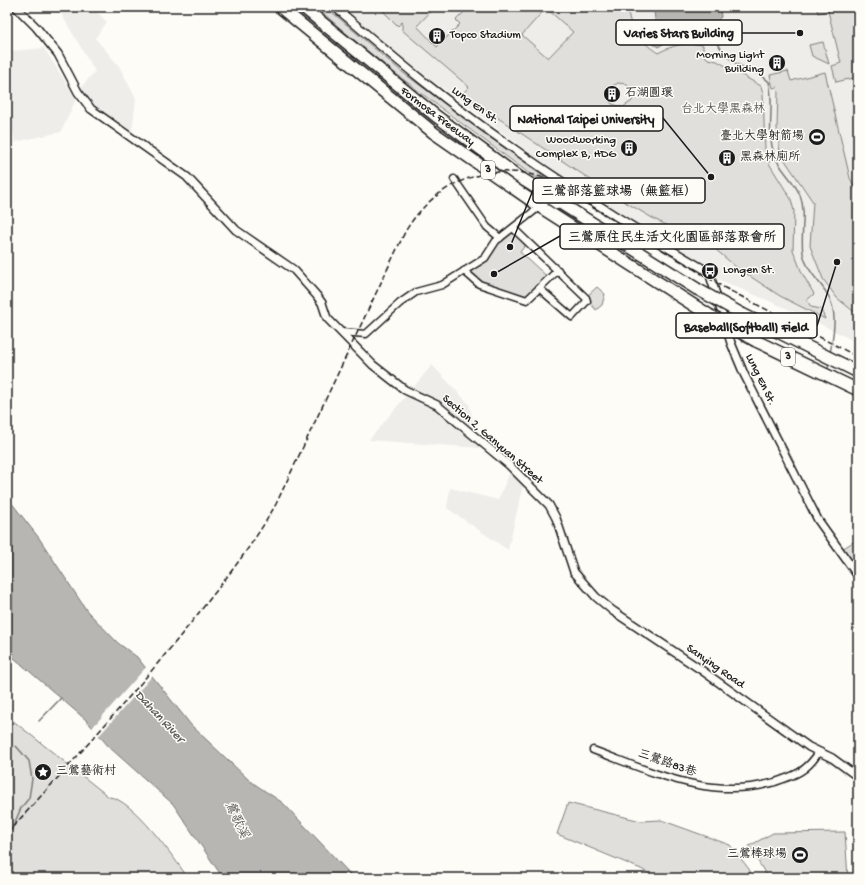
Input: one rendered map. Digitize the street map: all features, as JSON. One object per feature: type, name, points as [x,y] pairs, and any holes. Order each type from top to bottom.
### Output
[{"type":"highway","name":"Formosa Freeway","points":[[280,7],[434,133],[540,207],[709,315],[756,341],[856,389]]},
{"type":"highway","name":"Formosa Freeway","points":[[303,7],[436,116],[559,203],[697,289],[742,314],[857,372]]},
{"type":"street","name":"Section 2, Ganyuan Street","points":[[16,7],[36,27],[58,54],[78,92],[91,110],[182,172],[236,230],[294,270],[322,303],[327,318],[373,365],[401,386],[438,405],[509,465],[549,505],[556,518],[571,564]]},
{"type":"street","name":"Lung En St.","points":[[335,7],[423,81],[511,146],[641,232],[710,272],[731,343],[744,374],[818,520],[858,576]]},
{"type":"street","points":[[454,179],[487,227],[500,238]]},
{"type":"street","points":[[341,332],[366,334],[400,303],[416,292],[442,285],[485,258],[496,241],[548,200],[557,206],[569,185]]},
{"type":"street","points":[[513,228],[558,270],[586,298],[587,301],[572,317],[540,289]]},
{"type":"street","points":[[464,271],[479,284],[528,300],[558,270]]},
{"type":"street","name":"Sanying Road","points":[[571,564],[579,579],[613,611],[700,669],[809,747],[832,758],[858,777]]},
{"type":"street","name":"三鶯路83巷","points":[[594,750],[673,779],[697,786],[728,788],[757,787],[787,778],[802,772],[811,765],[819,752]]},
{"type":"shaded area","points":[[57,7],[92,7],[107,22],[95,38],[119,66],[136,99],[132,131],[96,109],[79,90],[95,71]]},
{"type":"shaded area","points":[[343,7],[858,7],[858,343],[804,316],[713,277],[710,266],[632,223],[531,154],[463,102],[410,65]]},
{"type":"shaded area","points":[[44,48],[76,99],[61,132],[15,142],[8,107],[11,51]]},
{"type":"shaded area","points":[[432,365],[469,404],[480,448],[369,440]]},
{"type":"shaded area","points":[[510,472],[523,485],[508,550],[447,508],[450,488],[498,500]]},
{"type":"green space","points":[[316,7],[326,7],[402,72],[548,179],[534,177],[396,74]]},
{"type":"green space","name":"台北大學黒森林","points":[[379,7],[435,7],[417,26],[437,47],[460,24],[456,20],[466,10],[463,7],[628,7],[630,22],[633,28],[646,44],[658,53],[680,45],[703,45],[703,54],[708,59],[717,61],[761,86],[763,94],[765,149],[770,165],[791,199],[794,211],[793,250],[802,273],[814,294],[807,300],[811,307],[821,309],[825,319],[780,296],[736,267],[715,249],[654,219],[615,196],[462,94],[469,87],[402,30],[402,22],[398,26]],"holes":[[[546,8],[573,32],[548,58],[522,35]],[[618,83],[626,84],[633,93],[632,101],[623,107],[612,104],[608,98],[611,87]]]},
{"type":"green space","points":[[816,7],[858,7],[858,77],[836,82],[832,66],[841,63],[828,11],[818,13]]},
{"type":"green space","points":[[823,42],[829,64],[812,56],[809,45]]},
{"type":"green space","points":[[788,71],[791,81],[825,72],[850,178],[858,194],[858,315],[837,298],[823,279],[810,246],[813,202],[780,153],[777,128],[778,92],[777,87],[773,88],[770,75]]},
{"type":"green space","points":[[513,228],[528,242],[520,252],[550,279],[530,299],[479,284],[464,271],[485,258],[496,241]]},
{"type":"green space","points":[[597,287],[605,294],[602,305],[596,310],[589,302],[587,296]]},
{"type":"green space","points":[[858,539],[858,569],[842,549]]},
{"type":"green space","name":"三鶯藝術村","points":[[7,716],[109,797],[118,800],[129,807],[141,818],[163,844],[188,878],[7,878]]},
{"type":"green space","points":[[568,803],[641,821],[661,820],[730,845],[749,869],[753,878],[657,878],[641,869],[557,834]]},
{"type":"green space","name":"三鶯棒球場","points":[[845,832],[848,878],[768,878],[749,846],[773,833]]},
{"type":"water","points":[[650,7],[720,7],[721,17],[718,20],[720,24],[712,24],[713,27],[717,26],[712,35],[698,38],[683,36],[675,37],[658,47],[648,41],[644,34],[656,26],[654,12]]},
{"type":"water","points":[[7,497],[39,538],[87,611],[118,643],[137,657],[191,725],[250,781],[283,803],[354,878],[223,878],[173,804],[109,747],[86,720],[7,652]]},
{"type":"pier","points":[[147,666],[154,674],[98,737],[91,729]]},
{"type":"waterway","points":[[712,35],[730,59],[738,65],[761,75],[769,82],[771,91],[770,127],[774,154],[779,165],[794,184],[800,195],[803,209],[803,253],[810,271],[826,292],[832,304],[834,325],[830,354]]},
{"type":"waterway","points":[[828,370],[829,362]]},
{"type":"waterway","points":[[39,721],[61,698]]},
{"type":"waterway","points":[[7,832],[12,829],[21,808],[29,798],[32,779],[29,761],[16,746]]},
{"type":"railway","points":[[7,833],[123,704],[236,566],[276,504],[405,232],[417,215],[431,200],[447,188],[484,174],[504,172],[524,173],[544,178],[725,288],[858,357]]},
{"type":"place","name":"Varies Stars Building","points":[[800,33]]},
{"type":"place","name":"Topco Stadium","points":[[437,36]]},
{"type":"place","name":"Morning Light Building","points":[[777,63]]},
{"type":"place","name":"石湖圓環","points":[[612,94]]},
{"type":"place","name":"臺北大學射箭場","points":[[817,137]]},
{"type":"place","name":"Woodworking Complex B, HDG","points":[[629,148]]},
{"type":"place","name":"黑森林廁所","points":[[727,158]]},
{"type":"place","name":"National Taipei University","points":[[711,177]]},
{"type":"place","name":"三鶯部落籃球場（無籃框）","points":[[510,247]]},
{"type":"place","name":"Baseball(Softball) Field","points":[[837,262]]},
{"type":"place","name":"Longen St.","points":[[710,271]]},
{"type":"place","name":"三鶯原住民生活文化園區部落聚會所","points":[[494,274]]},
{"type":"place","name":"三鶯藝術村","points":[[43,772]]},
{"type":"place","name":"三鶯棒球場","points":[[800,855]]},
{"type":"water label","name":"Dahan River","points":[[159,717]]},
{"type":"water label","name":"鶯歌溪","points":[[236,820]]}]
